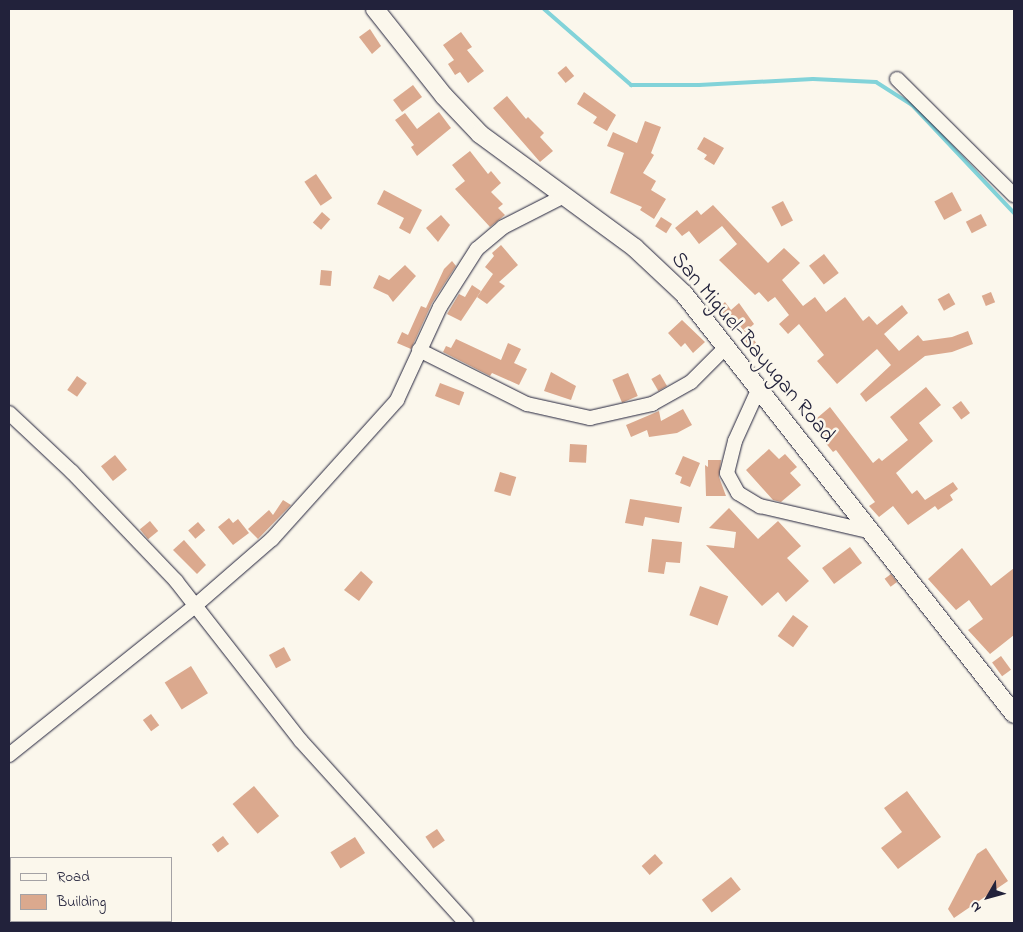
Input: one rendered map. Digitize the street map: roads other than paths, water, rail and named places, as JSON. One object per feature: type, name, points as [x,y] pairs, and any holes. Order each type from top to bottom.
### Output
[{"type":"main road","name":"San Miguel-Bayugan Road","points":[[375,9],[444,96],[480,134],[662,271],[759,388],[1014,714]]},
{"type":"street","points":[[897,79],[1014,195]]},
{"type":"street","points":[[9,755],[196,605],[272,538],[374,428],[397,400],[440,307],[489,236],[564,196]]},
{"type":"street","points":[[419,350],[527,404],[590,418],[652,404],[691,382],[726,347]]},
{"type":"street","points":[[759,388],[735,441],[727,473],[738,493],[760,506],[873,532]]},
{"type":"street","points":[[9,413],[72,472],[196,605],[301,741],[466,923]]},
{"type":"waterway","points":[[544,9],[631,85],[699,85],[813,79],[876,82],[912,105],[1014,213]]}]
